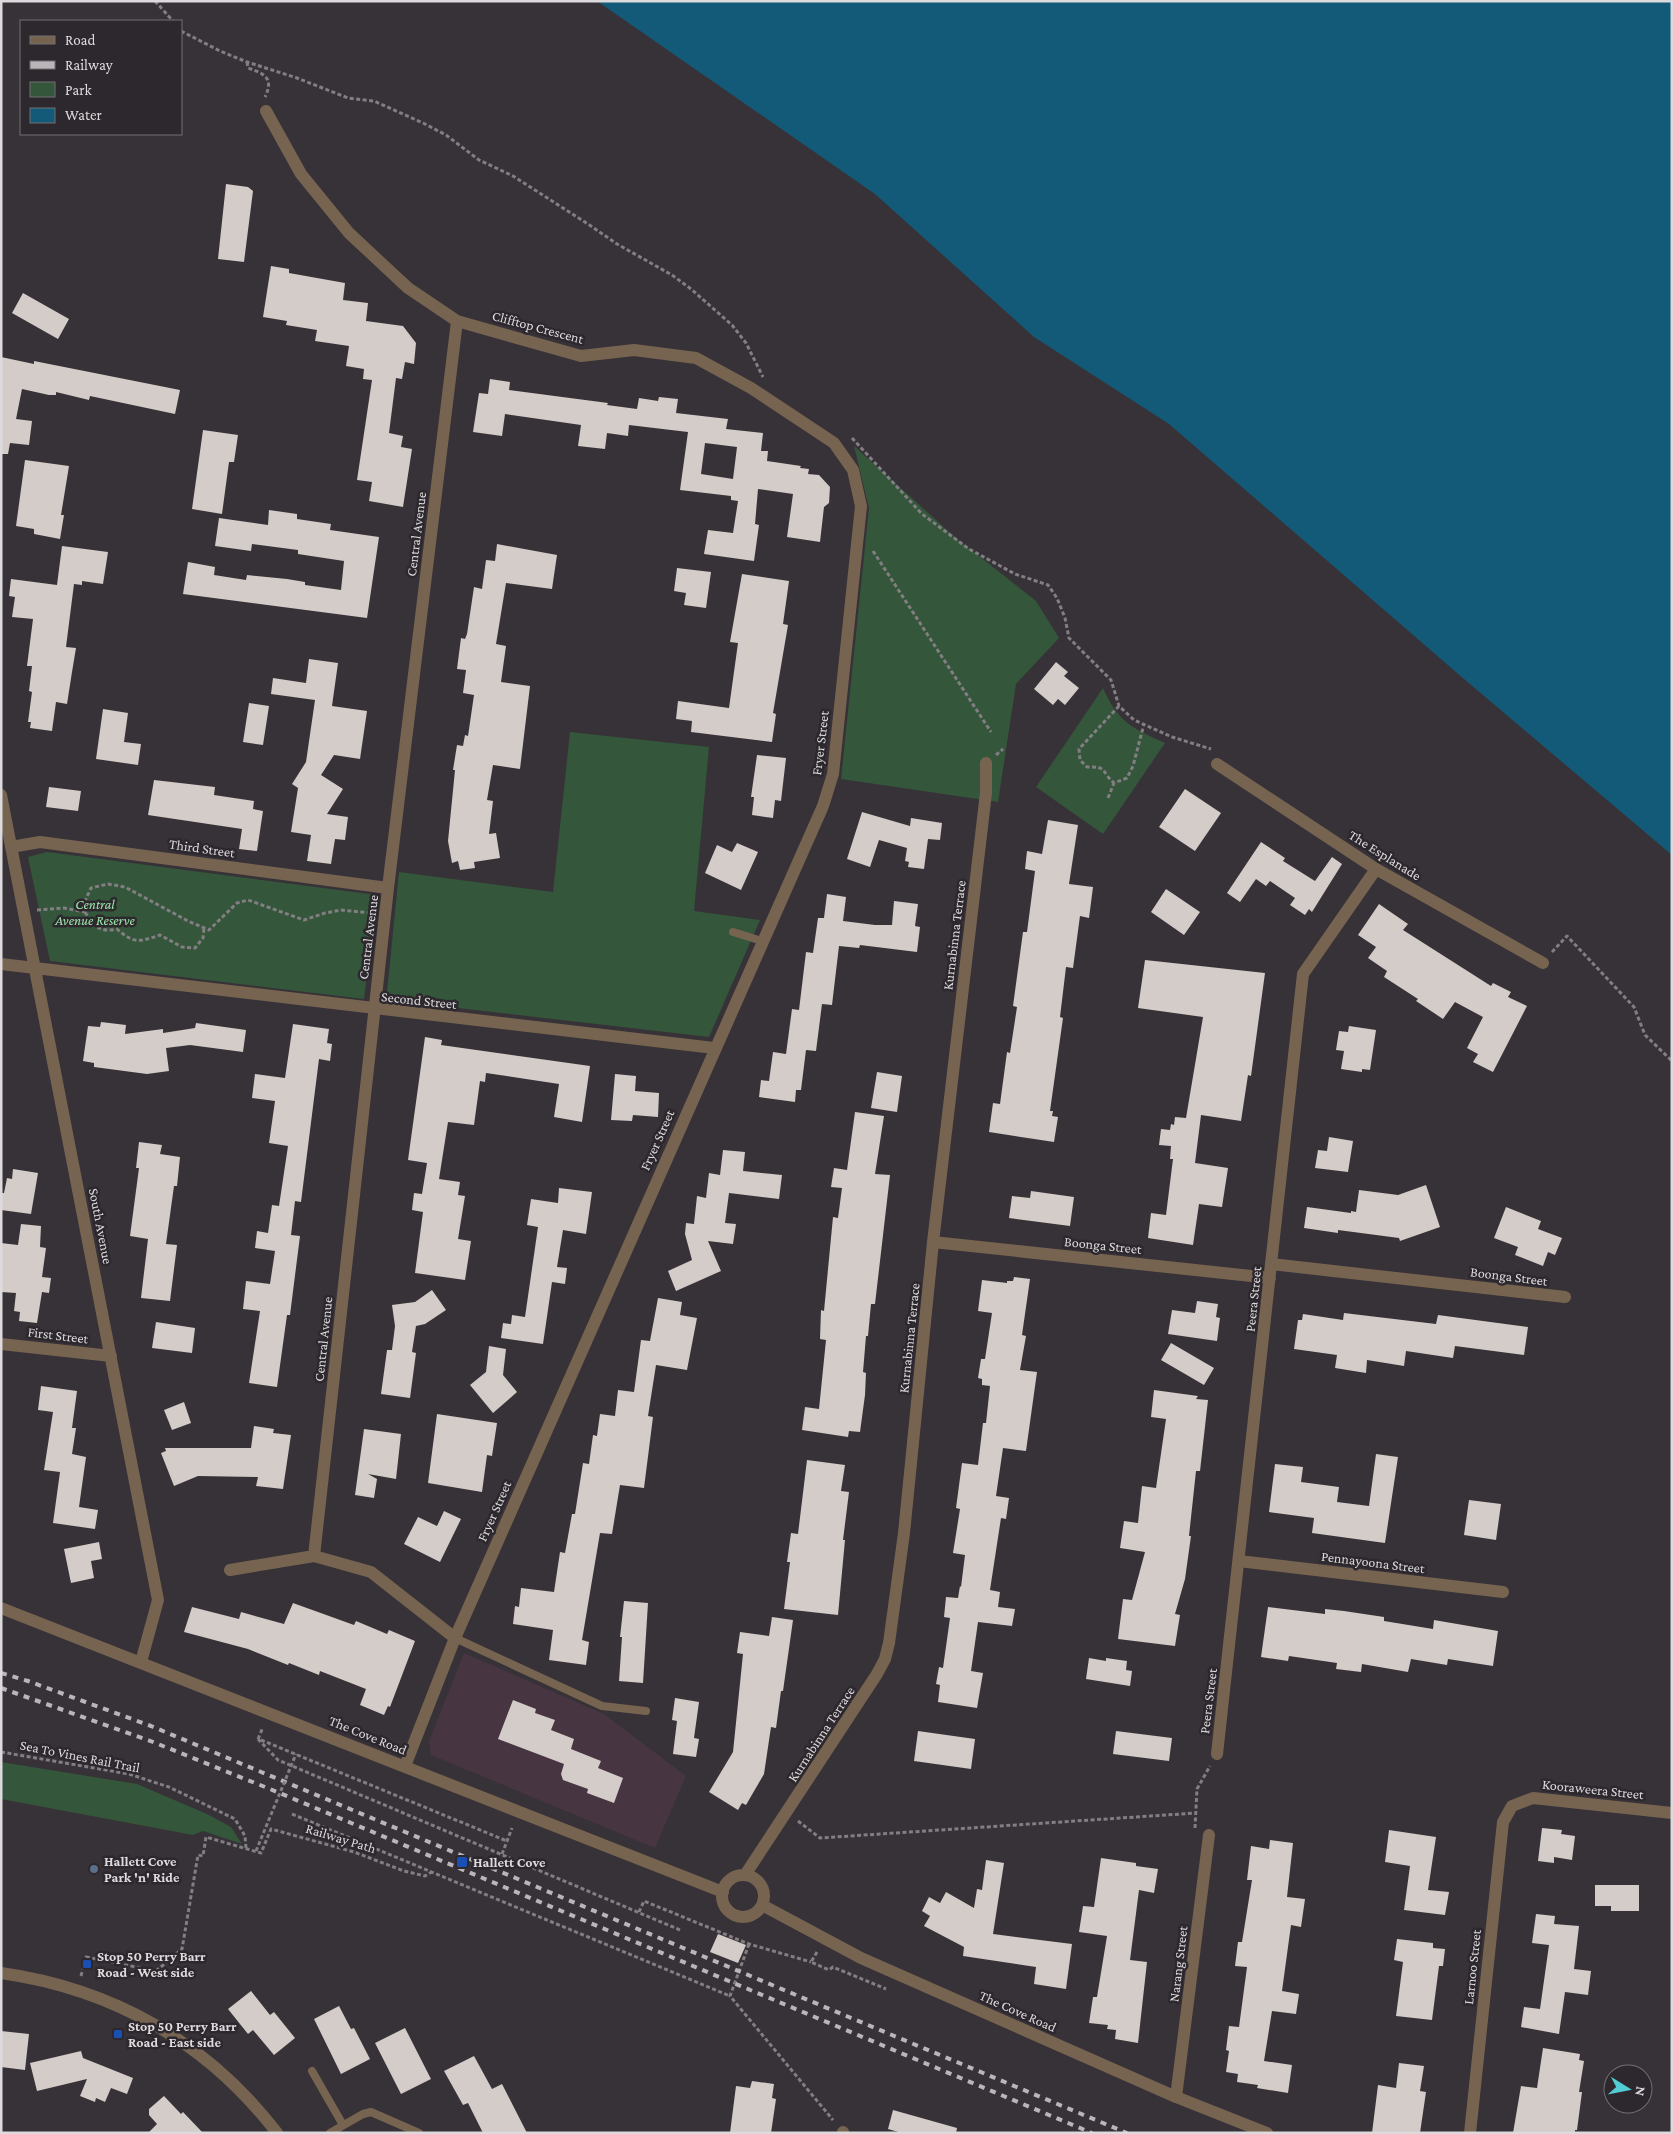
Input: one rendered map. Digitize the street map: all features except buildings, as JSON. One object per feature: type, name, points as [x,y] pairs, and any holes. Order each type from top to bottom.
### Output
[{"type":"street","name":"Clifftop Crescent","points":[[266,111],[301,174],[349,233],[408,288],[457,321],[581,356],[634,350],[696,358],[751,388],[834,443],[853,470],[860,506]]},
{"type":"street","name":"Central Avenue","points":[[314,1556],[388,888],[457,321]]},
{"type":"street","name":"Fryer Street","points":[[405,1766],[455,1638],[714,1048],[823,806],[833,774],[860,506]]},
{"type":"street","name":"Kurnabinna Terrace","points":[[745,1875],[877,1674],[887,1651],[904,1533],[933,1242],[986,793],[986,763]]},
{"type":"street","name":"The Esplanade","points":[[1218,764],[1376,869],[1546,959]]},
{"type":"street","name":"South Avenue","points":[[1,795],[158,1600],[141,1662]]},
{"type":"street","name":"Third Street","points":[[11,847],[40,842],[388,888]]},
{"type":"street","name":"Peera Street","points":[[1217,1754],[1240,1561],[1302,974],[1376,869]]},
{"type":"street","name":"Second Street","points":[[1,964],[374,1010],[714,1048]]},
{"type":"street","name":"Boonga Street","points":[[933,1242],[1270,1278]]},
{"type":"street","name":"Boonga Street","points":[[1271,1264],[1565,1297]]},
{"type":"street","name":"First Street","points":[[1,1344],[111,1356]]},
{"type":"street","points":[[230,1570],[314,1556],[371,1572],[455,1638]]},
{"type":"street","name":"Pennayoona Street","points":[[1240,1561],[1504,1592]]},
{"type":"street","name":"The Cove Road","points":[[1,1608],[723,1892]]},
{"type":"street","name":"Kooraweera Street","points":[[1512,1806],[1533,1798],[1672,1813]]},
{"type":"street","name":"Larnoo Street","points":[[1470,2133],[1503,1822],[1512,1806]]},
{"type":"street","name":"Narang Street","points":[[1176,2097],[1208,1839]]},
{"type":"street","points":[[745,1875],[757,1880],[762,1886],[764,1899],[762,1905],[753,1915],[747,1917],[733,1915],[724,1905],[723,1892],[731,1880],[745,1875]]},
{"type":"street","name":"The Cove Road","points":[[762,1905],[860,1958],[1176,2097],[1268,2133]]},
{"type":"street","points":[[1,1973],[78,1990],[132,2011],[190,2046],[216,2066],[238,2087],[277,2133]]},
{"type":"lane","points":[[733,932],[762,941]]},
{"type":"lane","points":[[455,1638],[602,1706],[646,1711]]},
{"type":"lane","points":[[312,2071],[343,2125]]},
{"type":"lane","points":[[330,2133],[363,2114],[371,2112],[419,2133]]},
{"type":"path","points":[[155,1],[172,20]]},
{"type":"path","points":[[182,32],[246,62],[297,78],[348,98],[374,101],[423,122],[446,135],[479,160],[513,176],[617,244],[672,275],[691,289],[732,325],[746,343],[764,380]]},
{"type":"path","points":[[246,62],[248,68],[264,74],[269,81],[269,88],[262,103],[266,111]]},
{"type":"path","points":[[847,434],[859,444],[922,514],[969,549],[1015,574],[1048,586],[1057,598],[1065,618],[1069,638],[1098,667]]},
{"type":"path","points":[[872,550],[991,732]]},
{"type":"path","points":[[1114,783],[1105,770],[1098,766],[1087,767],[1080,760],[1079,749],[1119,706]]},
{"type":"path","points":[[1108,798],[1114,783],[1127,778],[1133,766],[1144,724]]},
{"type":"path","points":[[204,928],[203,938],[195,948],[182,947],[160,935],[141,941],[129,940],[117,929],[107,932],[94,926],[86,912],[85,901],[91,888],[108,884],[125,887],[208,930],[237,903],[248,900],[304,920],[324,913],[341,910],[377,914]]},
{"type":"path","points":[[24,912],[64,908],[86,912]]},
{"type":"path","points":[[1546,959],[1567,936],[1634,1007],[1645,1035],[1672,1061]]},
{"type":"path","points":[[507,1841],[258,1739],[278,1760],[680,1930]]},
{"type":"path","name":"Sea To Vines Rail Trail","points":[[1,1752],[129,1774],[169,1787],[235,1819],[245,1836],[246,1848]]},
{"type":"path","points":[[78,1990],[86,1956],[156,1970],[182,1949],[198,1855],[203,1856],[206,1837],[256,1852],[296,1754]]},
{"type":"path","points":[[1208,1839],[1194,1840],[1197,1789],[1217,1754]]},
{"type":"path","points":[[787,1812],[820,1838],[1196,1813]]},
{"type":"path","points":[[292,1814],[730,1996],[843,2133]]},
{"type":"path","points":[[502,1854],[512,1828]]},
{"type":"path","name":"Railway Path","points":[[256,1852],[261,1853],[271,1829],[354,1852],[411,1873],[425,1876],[433,1871]]},
{"type":"path","points":[[639,1912],[644,1900],[749,1944],[811,1962]]},
{"type":"path","points":[[730,1996],[749,1944]]},
{"type":"shaded area","points":[[464,1653],[604,1714],[686,1776],[655,1848],[431,1755],[429,1741]]},
{"type":"green space","points":[[854,446],[956,538],[1036,601],[1059,638],[1016,684],[998,802],[841,779],[869,508]]},
{"type":"green space","points":[[1103,688],[1114,709],[1127,723],[1165,743],[1103,834],[1036,787]]},
{"type":"green space","points":[[570,732],[709,747],[694,911],[760,920],[709,1037],[397,1001],[387,992],[399,872],[553,892]]},
{"type":"green space","name":"Central Avenue Reserve","points":[[47,852],[377,895],[364,999],[50,961],[28,857]]},
{"type":"green space","points":[[1,1762],[137,1784],[207,1814],[231,1827],[242,1844],[203,1831],[193,1835],[1,1799]]},
{"type":"water","points":[[597,1],[1672,1],[1672,855],[1457,673],[1169,424],[1034,337],[875,194]]},
{"type":"railway","points":[[1,1673],[151,1726],[1127,2133]]},
{"type":"railway","points":[[1,1688],[148,1740],[270,1789],[1092,2133]]},
{"type":"place","name":"Hallett Cove","points":[[462,1862]]},
{"type":"place","name":"Hallett Cove Park 'n' Ride","points":[[94,1869]]},
{"type":"place","name":"Stop 50 Perry Barr Road - West side","points":[[87,1964]]},
{"type":"place","name":"Stop 50 Perry Barr Road - East side","points":[[118,2034]]}]
